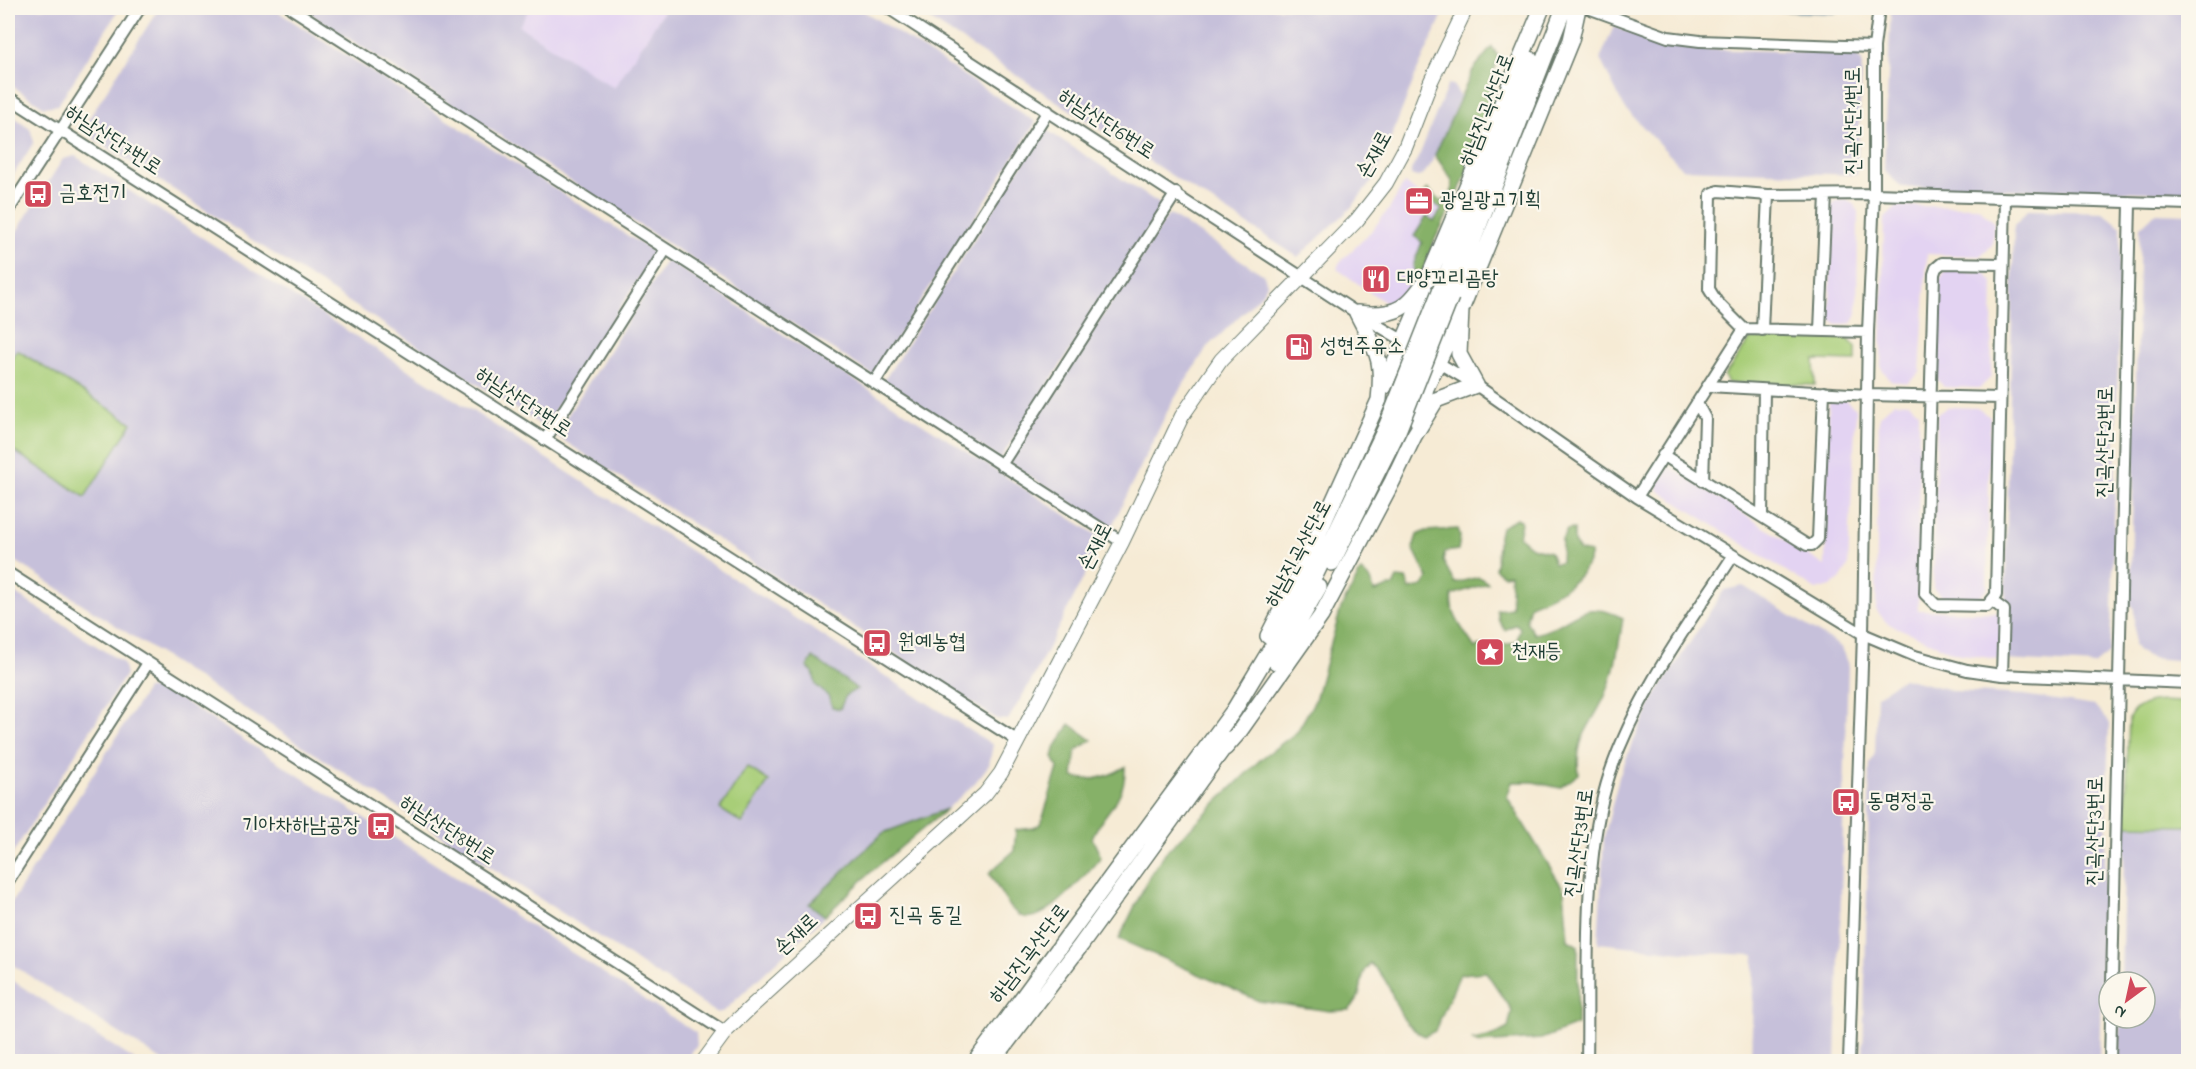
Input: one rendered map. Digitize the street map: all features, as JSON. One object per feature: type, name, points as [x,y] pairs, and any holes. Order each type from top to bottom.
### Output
[{"type":"highway","points":[[1357,313],[1380,316],[1396,312],[1415,299],[1430,273],[1543,29],[1542,8]]},
{"type":"highway","name":"하남진곡산단로","points":[[992,1062],[1102,916],[1218,745],[1322,583],[1392,428],[1446,294],[1543,29],[1553,8]]},
{"type":"highway","name":"하남진곡산단로","points":[[1543,29],[1564,8]]},
{"type":"highway","points":[[1414,436],[1426,388],[1461,310],[1571,40],[1578,8]]},
{"type":"highway","points":[[1218,745],[1226,706],[1264,643],[1309,555],[1424,296],[1430,273]]},
{"type":"highway","points":[[1218,745],[1239,732],[1321,615],[1414,436],[1436,400],[1476,385],[1460,354],[1461,310]]},
{"type":"highway","points":[[1357,313],[1380,356],[1382,377],[1378,400]]},
{"type":"highway","name":"하남진곡산단로","points":[[975,1062],[1086,914],[1218,745]]},
{"type":"main road","name":"손재로","points":[[704,1062],[725,1032],[985,794],[1001,773],[1122,542],[1182,416],[1221,360],[1357,220],[1386,183],[1405,148],[1431,81],[1466,8]]},
{"type":"street","points":[[8,211],[140,8]]},
{"type":"street","points":[[291,8],[1122,542]]},
{"type":"street","name":"하남산단6번로","points":[[888,8],[1176,193],[1357,313],[1438,363]]},
{"type":"street","name":"진곡산단1번로","points":[[1588,8],[1668,37],[1700,41],[1874,47]]},
{"type":"street","name":"진곡산단1번로","points":[[1874,194],[1874,47],[1879,8]]},
{"type":"street","name":"하남산단7번로","points":[[8,97],[1018,741]]},
{"type":"street","points":[[874,383],[1048,111]]},
{"type":"street","points":[[1868,332],[1744,329],[1717,303],[1709,289],[1711,194],[1718,191],[1768,195],[1874,194],[2130,204],[2188,204]]},
{"type":"street","points":[[1001,465],[1176,193]]},
{"type":"street","points":[[1849,1062],[1863,634],[1868,332],[1874,194]]},
{"type":"street","points":[[1762,330],[1768,195]]},
{"type":"street","points":[[1820,330],[1827,195]]},
{"type":"street","points":[[2003,264],[1942,264],[1936,267],[1929,395],[1925,594],[1936,605],[1987,606],[1996,595],[2005,199]]},
{"type":"street","name":"진곡산단2번로","points":[[2119,681],[2130,204]]},
{"type":"street","points":[[545,440],[666,249]]},
{"type":"street","points":[[1637,497],[1744,329]]},
{"type":"street","points":[[1438,363],[1476,385],[1637,497],[1863,634],[1940,664],[2002,675],[2188,682]]},
{"type":"street","points":[[1708,386],[1868,395],[2000,398]]},
{"type":"street","points":[[1762,517],[1764,390]]},
{"type":"street","points":[[1663,455],[1807,545],[1816,543],[1824,392]]},
{"type":"street","points":[[1697,403],[1705,418],[1702,481]]},
{"type":"street","name":"진곡산단3번로","points":[[1587,1062],[1594,849],[1610,775],[1620,746],[1649,686],[1733,556]]},
{"type":"street","name":"하남산단8번로","points":[[8,573],[725,1032]]},
{"type":"street","points":[[1992,601],[2004,610],[2002,675]]},
{"type":"street","points":[[8,881],[11,867],[148,663]]},
{"type":"street","name":"진곡산단3번로","points":[[2112,970],[2119,681]]},
{"type":"street","points":[[2110,1062],[2111,1030]]},
{"type":"shaded area","points":[[8,8],[120,8],[58,105],[44,107],[8,83]]},
{"type":"shaded area","points":[[159,8],[272,8],[655,253],[544,427],[90,136],[88,120]]},
{"type":"shaded area","points":[[301,8],[530,8],[519,26],[614,88],[666,8],[859,8],[1036,122],[873,375]]},
{"type":"shaded area","points":[[530,8],[666,8],[614,89],[518,26]]},
{"type":"shaded area","points":[[912,8],[1446,8],[1418,69],[1376,176],[1350,209],[1298,257]]},
{"type":"shaded area","points":[[1891,8],[2188,8],[2188,193],[1901,187],[1884,170]]},
{"type":"shaded area","points":[[1614,26],[1637,36],[1694,49],[1853,53],[1862,61],[1857,175],[1683,169],[1624,107],[1600,59]]},
{"type":"shaded area","points":[[1448,84],[1453,85],[1460,96],[1430,166],[1422,176],[1411,175],[1411,170],[1419,156]]},
{"type":"shaded area","points":[[8,113],[30,128],[34,142],[8,183]]},
{"type":"shaded area","points":[[1045,129],[1163,206],[1000,459],[883,382]]},
{"type":"shaded area","points":[[75,156],[993,745],[989,765],[974,784],[947,809],[883,833],[809,904],[825,916],[724,1011],[717,1013],[8,556],[8,245],[63,159]]},
{"type":"shaded area","points":[[1404,183],[1442,209],[1434,221],[1427,216],[1414,236],[1422,242],[1413,272],[1416,278],[1405,295],[1390,306],[1337,269],[1339,263],[1367,236],[1390,208]]},
{"type":"shaded area","points":[[1846,200],[1855,205],[1858,211],[1857,313],[1853,323],[1837,325],[1830,319],[1831,206],[1836,201]]},
{"type":"shaded area","points":[[1898,206],[1978,207],[1994,222],[1992,245],[1980,256],[1927,254],[1920,373],[1908,383],[1891,381],[1881,368],[1884,219]]},
{"type":"shaded area","points":[[2028,210],[2103,212],[2121,227],[2112,607],[2109,653],[2094,665],[2004,660],[2014,225]]},
{"type":"shaded area","points":[[2155,213],[2188,214],[2188,661],[2151,658],[2139,652],[2134,645],[2134,609],[2130,604],[2140,227]]},
{"type":"shaded area","points":[[1169,214],[1264,275],[1267,284],[1261,295],[1206,349],[1170,406],[1111,528],[1010,464],[1010,458]]},
{"type":"shaded area","points":[[667,260],[1103,539],[1033,678],[1008,720],[997,719],[555,435]]},
{"type":"shaded area","points":[[1946,270],[1984,272],[1993,282],[1991,377],[1980,388],[1944,387],[1937,379],[1938,282]]},
{"type":"shaded area","points":[[1834,399],[1845,400],[1856,409],[1848,567],[1840,580],[1831,586],[1816,590],[1659,491],[1656,480],[1664,469],[1670,467],[1825,566],[1829,403]]},
{"type":"shaded area","points":[[1894,402],[1909,403],[1919,412],[1918,610],[2006,613],[2004,660],[1955,653],[1887,623],[1876,610],[1879,416]]},
{"type":"shaded area","points":[[1948,407],[1977,408],[1990,417],[1987,589],[1978,598],[1943,598],[1933,588],[1937,414]]},
{"type":"shaded area","points":[[1743,586],[1841,647],[1848,665],[1836,1061],[1751,1061],[1754,955],[1682,952],[1598,943],[1604,838],[1619,777],[1630,749],[1655,696],[1724,590]]},
{"type":"shaded area","points":[[8,589],[123,663],[126,674],[8,861]]},
{"type":"shaded area","points":[[1903,678],[1955,691],[2023,695],[2095,706],[2109,722],[2102,970],[2097,970],[2099,1061],[1863,1061],[1870,764],[1875,753],[1877,696]]},
{"type":"shaded area","points":[[162,687],[696,1033],[697,1045],[684,1062],[163,1061],[8,962],[8,908],[147,689]]},
{"type":"shaded area","points":[[2125,825],[2188,826],[2188,1061],[2118,1062],[2119,1030],[2157,1030],[2157,970],[2121,970]]},
{"type":"shaded area","points":[[8,978],[18,984],[136,1061],[8,1061]]},
{"type":"green space","points":[[1492,47],[1499,58],[1492,80],[1495,102],[1458,194],[1435,239],[1422,273],[1416,278],[1413,266],[1422,242],[1414,236],[1427,216],[1434,221],[1442,209],[1422,195],[1427,189],[1442,202],[1452,192],[1452,180],[1435,155],[1473,70]]},
{"type":"green space","points":[[1751,338],[1847,338],[1856,347],[1856,361],[1814,360],[1815,385],[1728,383],[1724,376]]},
{"type":"green space","points":[[17,350],[132,423],[85,497],[8,447],[8,364]]},
{"type":"green space","points":[[1516,518],[1521,521],[1519,537],[1531,547],[1550,552],[1554,563],[1561,562],[1562,540],[1567,530],[1574,529],[1574,543],[1580,551],[1591,553],[1582,572],[1567,587],[1530,605],[1526,621],[1534,634],[1585,611],[1608,612],[1623,618],[1616,658],[1605,696],[1581,741],[1579,774],[1560,788],[1533,782],[1512,782],[1507,797],[1564,890],[1568,940],[1578,946],[1577,1025],[1541,1039],[1479,1043],[1473,1040],[1493,1036],[1508,1028],[1512,1010],[1486,972],[1460,974],[1435,1031],[1425,1036],[1405,1021],[1386,981],[1370,964],[1363,975],[1355,1003],[1349,1010],[1330,1011],[1259,1001],[1119,939],[1150,875],[1165,853],[1261,759],[1297,732],[1315,700],[1341,608],[1361,571],[1371,580],[1374,592],[1393,586],[1397,578],[1406,579],[1410,589],[1423,586],[1428,578],[1413,548],[1417,535],[1426,531],[1458,529],[1460,537],[1458,550],[1445,552],[1443,561],[1455,583],[1479,577],[1488,583],[1452,595],[1451,602],[1459,623],[1475,648],[1517,641],[1520,628],[1516,624],[1505,630],[1499,621],[1497,610],[1512,608],[1510,574],[1503,575],[1495,569],[1501,528]]},
{"type":"green space","points":[[813,657],[857,689],[846,695],[840,709],[832,707],[829,697],[816,685],[813,672],[807,667]]},
{"type":"green space","points":[[2188,702],[2188,826],[2125,825],[2129,718],[2140,706],[2147,703]]},
{"type":"green space","points":[[1070,724],[1092,740],[1076,750],[1073,777],[1100,778],[1125,767],[1122,789],[1092,838],[1101,857],[1049,910],[1036,916],[1025,917],[1011,908],[989,873],[1014,851],[1016,830],[1034,828],[1041,824],[1058,768],[1053,757],[1056,746]]},
{"type":"green space","points":[[747,767],[769,781],[742,823],[720,809]]},
{"type":"green space","points":[[947,809],[872,871],[825,916],[809,904],[883,833]]},
{"type":"water","points":[[1706,8],[1843,8],[1834,13]]},
{"type":"place","name":"금호전기","points":[[38,194]]},
{"type":"place","name":"광일광고기획","points":[[1419,201]]},
{"type":"place","name":"대양꼬리곰탕","points":[[1376,279]]},
{"type":"place","name":"성현주유소","points":[[1299,347]]},
{"type":"place","name":"원예농협","points":[[877,643]]},
{"type":"place","name":"천재등","points":[[1490,652]]},
{"type":"place","name":"동명정공","points":[[1846,802]]},
{"type":"place","name":"기아차하남공장","points":[[381,826]]},
{"type":"place","name":"진곡 동길","points":[[868,916]]}]
